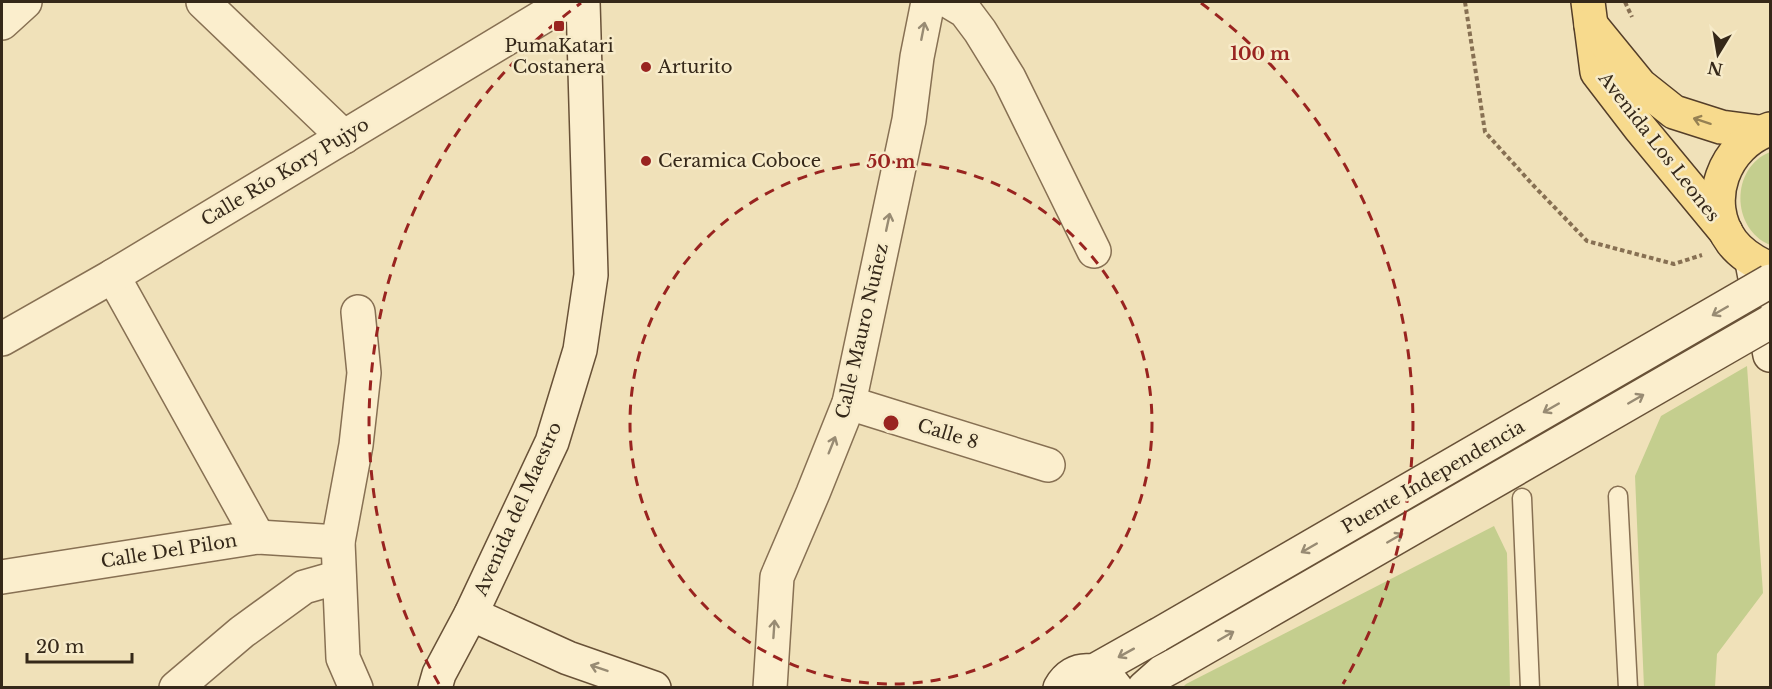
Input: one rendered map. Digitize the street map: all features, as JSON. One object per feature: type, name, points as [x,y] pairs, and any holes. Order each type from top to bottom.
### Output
[{"type":"main road","name":"Avenida Los Leones","points":[[1589,13],[1597,72],[1640,128],[1750,257]]},
{"type":"main road","name":"Avenida Los Leones","points":[[1589,13],[1640,85],[1674,112],[1721,127],[1765,130]]},
{"type":"main road","points":[[1750,257],[1718,208],[1719,182],[1729,159],[1746,140],[1765,130]]},
{"type":"street","points":[[2,23],[25,2]]},
{"type":"street","points":[[203,2],[344,137]]},
{"type":"street","name":"Calle Río Kory Pujyo","points":[[2,339],[113,276],[567,2]]},
{"type":"street","name":"Avenida del Maestro","points":[[435,687],[439,674],[471,614],[552,441],[580,350],[591,275],[583,2]]},
{"type":"street","name":"Calle Mauro Nuñez","points":[[770,687],[777,577],[849,403],[909,120],[917,57],[928,2]]},
{"type":"street","points":[[950,2],[965,11],[1009,78],[1094,251]]},
{"type":"street","points":[[1750,257],[1770,355]]},
{"type":"street","name":"Puente Independencia","points":[[1052,686],[1085,670],[1105,679],[1158,635],[1750,257]]},
{"type":"street","points":[[113,276],[258,537]]},
{"type":"street","points":[[356,687],[343,658],[338,542],[356,445],[364,373],[358,312]]},
{"type":"street","name":"Puente Independencia","points":[[1144,687],[1162,672],[1770,322]]},
{"type":"street","name":"Calle 8","points":[[849,403],[1048,465]]},
{"type":"street","name":"Calle Del Pilon","points":[[2,577],[258,537],[338,542]]},
{"type":"street","points":[[176,687],[242,632],[304,587],[339,577]]},
{"type":"street","points":[[471,614],[568,658],[654,687]]},
{"type":"lane","points":[[1618,496],[1628,687]]},
{"type":"lane","points":[[1522,498],[1530,687]]},
{"type":"path","points":[[1465,2],[1485,132],[1587,241],[1674,264],[1750,257]]},
{"type":"path","points":[[1625,2],[1636,27]]},
{"type":"green space","points":[[1770,152],[1770,245],[1757,237],[1748,226],[1742,213],[1740,198],[1742,184],[1748,171],[1757,160]]},
{"type":"green space","points":[[1747,366],[1763,593],[1717,654],[1715,687],[1644,687],[1635,476],[1661,416]]},
{"type":"green space","points":[[1494,526],[1507,553],[1510,687],[1183,687],[1186,684]]},
{"type":"place","name":"PumaKatari Costanera","points":[[559,26]]},
{"type":"place","name":"Arturito","points":[[646,67]]},
{"type":"place","name":"Ceramica Coboce","points":[[646,161]]}]
